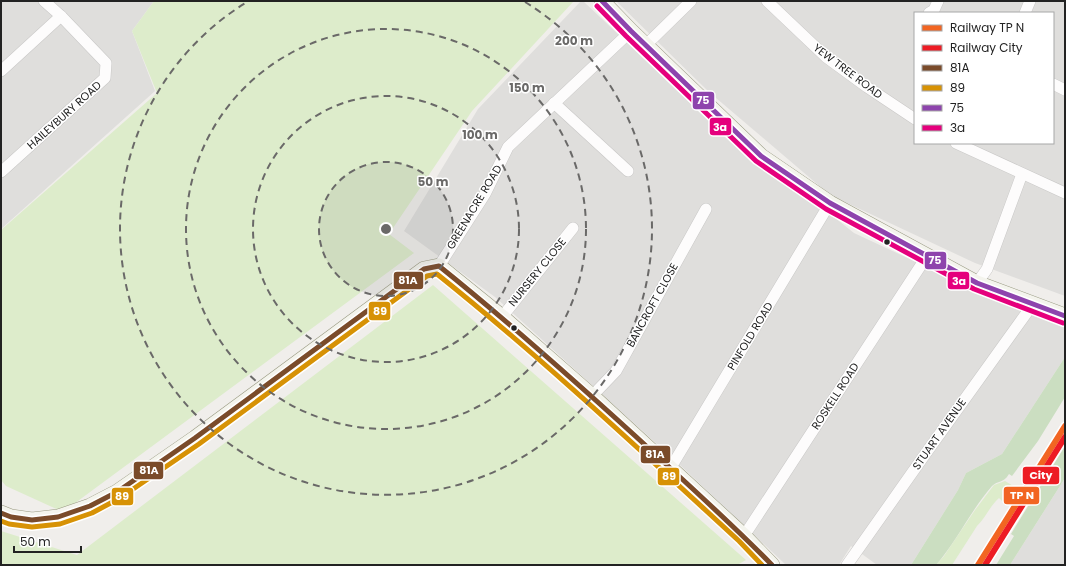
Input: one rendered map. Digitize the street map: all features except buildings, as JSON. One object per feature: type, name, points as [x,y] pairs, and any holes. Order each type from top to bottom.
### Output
[{"type":"street","name":"HAILEYBURY ROAD","points":[[1,172],[105,78],[106,63],[61,16],[44,1]]},
{"type":"street","points":[[602,1],[631,31],[761,156],[830,203],[977,283],[1065,316]]},
{"type":"street","points":[[646,45],[691,1]]},
{"type":"street","name":"YEW TREE ROAD","points":[[767,1],[826,57],[914,118]]},
{"type":"street","points":[[1025,12],[1030,1]]},
{"type":"street","points":[[1,71],[61,16]]},
{"type":"street","name":"GREENACRE ROAD","points":[[438,266],[485,194],[508,148],[631,31]]},
{"type":"street","points":[[1054,84],[1065,90]]},
{"type":"street","points":[[554,103],[628,171]]},
{"type":"street","points":[[958,144],[1065,193]]},
{"type":"street","points":[[977,283],[987,269],[1022,174]]},
{"type":"street","name":"PINFOLD ROAD","points":[[670,469],[830,203]]},
{"type":"street","name":"BANCROFT CLOSE","points":[[592,396],[616,370],[706,209]]},
{"type":"street","name":"NURSERY CLOSE","points":[[502,317],[573,228]]},
{"type":"street","name":"ROSKELL ROAD","points":[[744,536],[926,256]]},
{"type":"street","points":[[1,513],[11,517],[32,520],[58,517],[90,506],[117,492],[196,438],[424,269],[438,266],[502,317],[592,396],[744,536],[772,565]]},
{"type":"street","name":"STUART AVENUE","points":[[847,565],[1033,304]]},
{"type":"shaded area","points":[[1,1],[154,1],[132,31],[155,91],[1,229]]},
{"type":"shaded area","points":[[581,1],[583,1],[690,102],[854,233],[991,297],[1065,327],[1065,357],[1002,454],[966,473],[958,490],[911,565],[877,565],[851,546],[839,565],[786,565],[680,465],[495,297],[404,231],[478,109]]},
{"type":"shaded area","points":[[616,1],[1065,1],[1065,296],[975,263],[830,195],[709,92]]},
{"type":"shaded area","points":[[1065,478],[1065,565],[1010,565]]},
{"type":"green space","points":[[154,1],[573,2],[472,111],[389,234],[414,253],[63,512],[6,486],[1,480],[1,230],[157,93],[132,31]]},
{"type":"green space","points":[[433,285],[746,560],[737,565],[1,565],[1,531],[77,555]]},
{"type":"green space","points":[[1065,357],[1065,397],[1038,441],[1012,476],[1009,474],[1003,481],[992,486],[984,495],[951,546],[936,565],[911,565],[958,490],[966,473],[1002,454]]},
{"type":"green space","points":[[1065,446],[1065,478],[1010,565],[996,565],[1014,536],[1011,534]]},
{"type":"green space","points":[[1005,481],[1015,487],[1003,502],[999,498],[993,504],[952,565],[936,565],[994,485]]},
{"type":"transit line","name":"75","points":[[602,1],[631,31],[761,156],[830,203],[977,283],[1065,316]]},
{"type":"transit line","name":"3a","points":[[597,6],[626,36],[756,161],[826,209],[974,289],[1063,323]]},
{"type":"transit line","name":"81A","points":[[1,513],[11,517],[32,520],[58,517],[90,506],[117,492],[195,438],[424,269],[439,266],[522,335],[603,406],[715,509],[772,565]]},
{"type":"transit line","name":"89","points":[[1,521],[9,524],[32,527],[60,524],[92,513],[120,498],[199,444],[427,276],[437,274],[515,338],[590,405],[739,541],[762,565]]},
{"type":"transit line","points":[[978,565],[1065,426]]},
{"type":"rail line","name":"City","points":[[985,565],[1065,437]]}]
